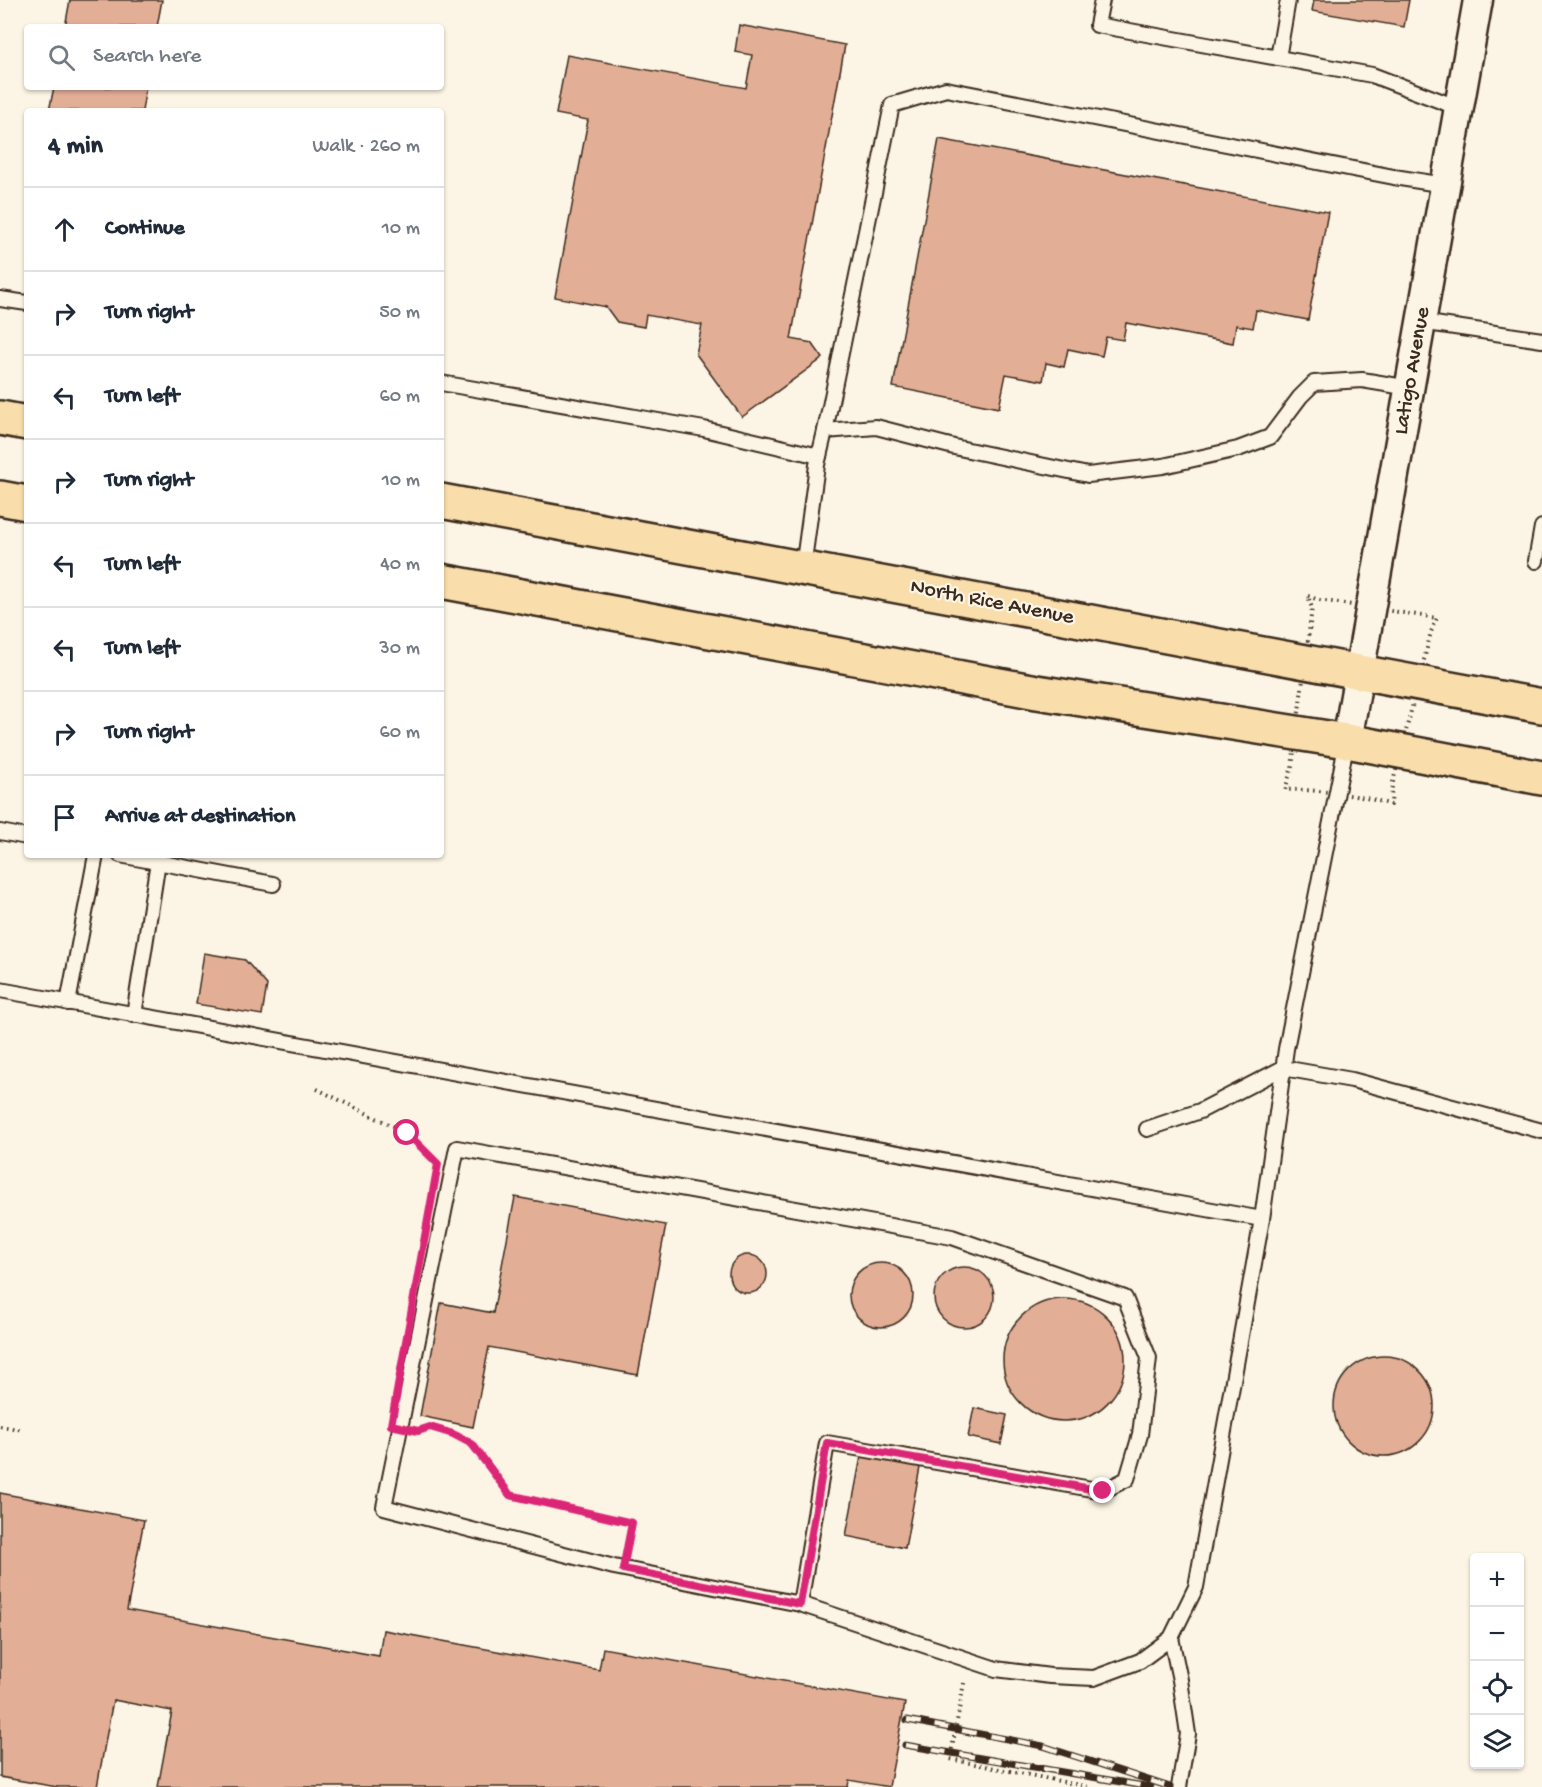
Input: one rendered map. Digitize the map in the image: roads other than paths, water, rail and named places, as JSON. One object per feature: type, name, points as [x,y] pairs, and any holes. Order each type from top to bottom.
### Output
[{"type":"highway","points":[[0,418],[24,422]]},
{"type":"highway","points":[[0,498],[24,502]]},
{"type":"highway","name":"North Rice Avenue","points":[[444,502],[1542,706]]},
{"type":"highway","points":[[444,582],[1037,692],[1347,741],[1542,778]]},
{"type":"street","name":"Latigo Avenue","points":[[1347,741],[1478,0]]},
{"type":"lane","points":[[1102,0],[1097,25],[1372,75],[1459,108]]},
{"type":"lane","points":[[1278,58],[1288,0]]},
{"type":"lane","points":[[803,568],[819,456],[892,105],[946,89],[1445,185]]},
{"type":"lane","points":[[0,299],[24,303]]},
{"type":"lane","points":[[1421,322],[1542,340]]},
{"type":"lane","points":[[825,431],[876,427],[965,450],[1088,475],[1162,466],[1238,449],[1270,437],[1300,397],[1314,383],[1362,380],[1410,388]]},
{"type":"lane","points":[[444,384],[704,429],[819,456]]},
{"type":"lane","points":[[1536,561],[1542,527]]},
{"type":"lane","points":[[800,1604],[827,1443],[1103,1491],[1126,1479],[1140,1435],[1149,1358],[1125,1298],[952,1237],[457,1148],[384,1507],[623,1569],[800,1604],[996,1669],[1050,1676],[1094,1678],[1140,1661],[1171,1638],[1196,1587],[1262,1219],[1283,1068],[1347,741]]},
{"type":"lane","points":[[0,832],[24,836]]},
{"type":"lane","points":[[68,1003],[95,858]]},
{"type":"lane","points":[[134,1015],[158,859],[273,884]]},
{"type":"lane","points":[[0,990],[1262,1219]]},
{"type":"lane","points":[[1147,1129],[1200,1111],[1283,1068],[1352,1080],[1542,1131]]},
{"type":"lane","points":[[1171,1638],[1188,1734],[1179,1787]]},
{"type":"railway","points":[[907,1720],[1043,1746],[1170,1787]]},
{"type":"railway","points":[[905,1745],[1150,1787]]}]
